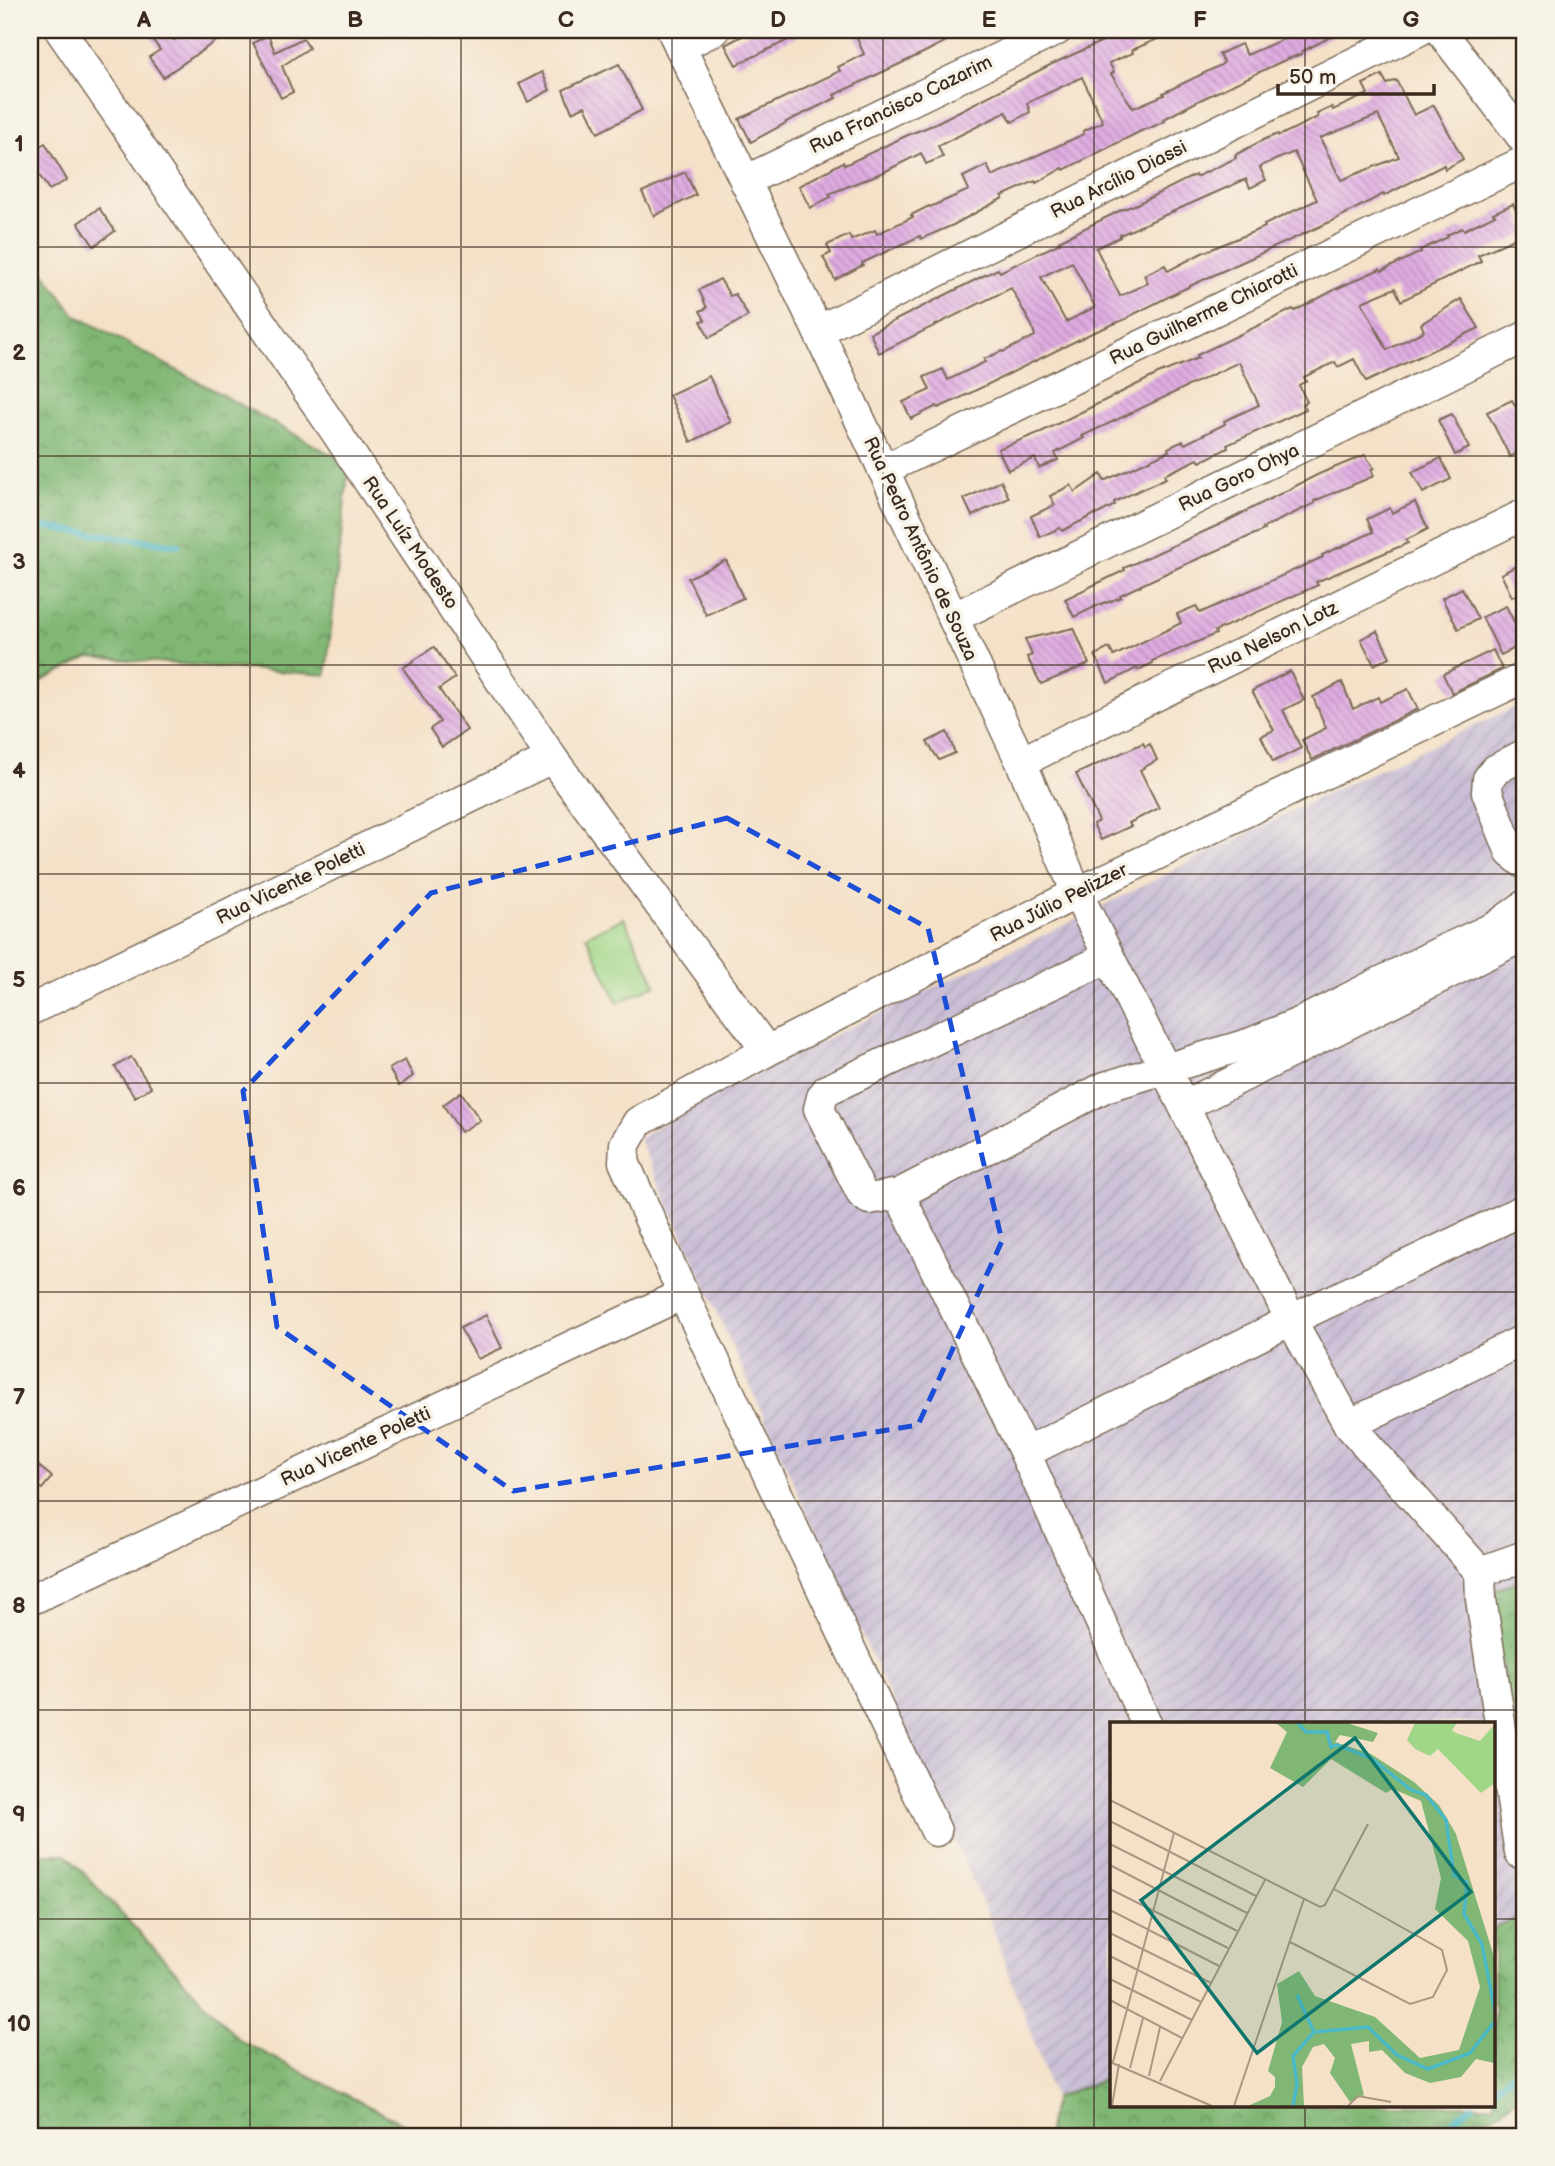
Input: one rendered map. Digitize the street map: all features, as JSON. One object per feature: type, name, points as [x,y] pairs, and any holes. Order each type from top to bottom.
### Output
[{"type":"street","name":"Rua Luíz Modesto","points":[[60,30],[334,429],[552,758],[767,1051]]},
{"type":"street","points":[[676,39],[715,30]]},
{"type":"street","name":"Rua Francisco Cazarim","points":[[745,181],[1057,30]]},
{"type":"street","name":"Rua Arcílio Diassi","points":[[818,331],[1420,30]]},
{"type":"street","points":[[1440,30],[1525,141]]},
{"type":"street","name":"Rua Pedro Antônio de Souza","points":[[676,39],[818,331],[1021,762],[1077,893],[1291,1320],[1349,1425],[1480,1572]]},
{"type":"street","name":"Rua Guilherme Chiarotti","points":[[883,470],[1525,161]]},
{"type":"street","name":"Rua Goro Ohya","points":[[953,618],[1525,337]]},
{"type":"street","name":"Rua Nelson Lotz","points":[[1021,762],[1525,514]]},
{"type":"street","name":"Rua Júlio Pelizzer","points":[[683,1294],[624,1162],[625,1144],[638,1122],[767,1051],[1077,893],[1525,677]]},
{"type":"street","points":[[1525,754],[1495,770],[1488,779],[1487,792],[1511,853],[1525,864]]},
{"type":"street","name":"Rua Vicente Poletti","points":[[30,1010],[552,758]]},
{"type":"street","points":[[1109,957],[827,1090],[819,1109],[862,1194],[869,1199],[899,1195],[1105,1087],[1251,1043],[1306,1020],[1495,927],[1525,905]]},
{"type":"street","points":[[1184,1106],[1525,935]]},
{"type":"street","points":[[899,1195],[1025,1453],[1146,1722]]},
{"type":"street","points":[[1025,1453],[1291,1320],[1525,1209]]},
{"type":"street","name":"Rua Vicente Poletti","points":[[30,1600],[683,1294]]},
{"type":"street","points":[[683,1294],[936,1831]]},
{"type":"street","points":[[1349,1425],[1525,1339]]},
{"type":"street","points":[[1520,1853],[1481,1599],[1480,1572],[1525,1556]]},
{"type":"highlighted area","points":[[727,818],[928,928],[1002,1241],[918,1425],[513,1491],[277,1327],[243,1091],[431,893]]},
{"type":"shaded area","points":[[1525,703],[1525,1578],[1490,1592],[1525,1810],[1525,1915],[1496,1927],[1496,1722],[1110,1722],[1110,2077],[1054,2098],[988,1915],[639,1139],[677,1114],[824,1040],[1067,924],[1338,788]]},
{"type":"green space","points":[[30,254],[75,315],[349,464],[326,675],[89,657],[30,687]]},
{"type":"green space","points":[[624,918],[656,985],[618,1003],[586,936]]},
{"type":"green space","points":[[1525,1578],[1525,1810],[1490,1592]]},
{"type":"green space","points":[[30,1854],[66,1854],[239,2040],[427,2136],[30,2136]]},
{"type":"green space","points":[[1525,1915],[1525,2093],[1462,2136],[1047,2136],[1054,2098],[1110,2077],[1110,2106],[1496,2106],[1496,1927]]},
{"type":"building","points":[[146,30],[168,30],[174,40],[189,30],[232,30],[163,77],[149,57],[160,50]]},
{"type":"building","points":[[753,30],[809,30],[736,65],[725,45]]},
{"type":"building","points":[[853,30],[967,30],[834,95],[836,98],[751,142],[739,119],[840,71],[838,67],[864,54]]},
{"type":"building","points":[[1127,30],[1178,30],[1109,63],[1114,72],[1111,74],[1133,108],[1221,65],[1224,62],[1219,54],[1241,44],[1247,55],[1304,30],[1344,30],[1301,52],[1302,54],[1198,101],[1164,119],[1165,121],[1036,183],[1035,181],[1002,196],[1003,198],[953,225],[921,239],[920,236],[862,263],[863,265],[835,280],[823,257],[831,253],[827,245],[849,235],[851,240],[875,230],[877,234],[929,206],[969,190],[963,177],[987,165],[992,176],[1084,134],[1083,131],[1103,122],[1082,77],[1027,103],[1030,112],[1012,122],[1006,112],[938,146],[943,157],[926,164],[921,153],[886,171],[829,194],[831,197],[810,208],[799,186],[843,162],[845,165],[928,127],[1052,64]]},
{"type":"building","points":[[268,35],[275,52],[303,38],[309,48],[282,66],[293,92],[281,98],[253,43]]},
{"type":"building","points":[[619,64],[642,110],[598,133],[585,106],[572,112],[563,90]]},
{"type":"building","points":[[542,72],[550,90],[528,102],[519,84]]},
{"type":"building","points":[[1382,75],[1387,84],[1396,80],[1414,115],[1434,105],[1463,159],[1445,169],[1444,165],[1334,220],[911,419],[903,402],[930,390],[924,377],[943,369],[948,380],[985,362],[984,359],[1035,336],[1032,326],[1011,288],[879,353],[870,333],[983,276],[998,269],[1000,272],[1060,243],[1059,241],[1121,210],[1236,158],[1235,155],[1263,140],[1278,134],[1279,136],[1318,117],[1317,114],[1332,107],[1333,110],[1368,94],[1363,84]],"holes":[[[1378,115],[1399,157],[1341,180],[1320,138]],[[1294,152],[1317,200],[1168,271],[1165,265],[1144,275],[1148,283],[1120,296],[1096,248],[1246,179],[1250,188],[1266,180],[1260,168]],[[1072,262],[1095,307],[1066,322],[1041,277]]]},
{"type":"building","points":[[45,143],[67,180],[49,190],[30,161],[30,152]]},
{"type":"building","points":[[685,172],[696,195],[654,216],[642,192]]},
{"type":"building","points":[[1513,204],[1525,228],[1525,234],[1478,255],[1481,261],[1401,301],[1395,288],[1362,302],[1387,350],[1424,331],[1421,324],[1461,299],[1479,328],[1366,382],[1354,359],[1338,367],[1335,362],[1304,377],[1306,381],[1299,385],[1307,402],[1303,404],[1306,409],[1227,445],[1228,448],[1200,462],[1198,459],[1164,475],[1166,478],[1114,502],[1115,505],[1096,515],[1062,531],[1060,528],[1040,537],[1031,516],[1055,505],[1050,496],[1071,485],[1075,492],[1101,474],[1104,481],[1169,451],[1168,448],[1183,441],[1185,444],[1225,424],[1224,421],[1259,405],[1239,362],[1082,436],[1084,438],[1055,453],[1058,460],[1039,468],[1035,458],[1008,470],[998,449],[1041,432],[1158,374],[1198,358],[1197,355],[1293,309],[1295,311],[1336,289],[1380,269],[1382,271],[1421,252],[1420,250],[1448,237],[1447,235],[1462,228],[1464,230]]},
{"type":"building","points":[[99,208],[115,231],[94,246],[78,223]]},
{"type":"building","points":[[720,279],[730,296],[735,294],[748,316],[709,338],[701,321],[705,320],[700,311],[707,308],[699,290]]},
{"type":"building","points":[[709,376],[731,422],[691,442],[669,395]]},
{"type":"building","points":[[1512,400],[1525,423],[1525,449],[1510,457],[1487,412]]},
{"type":"building","points":[[1452,414],[1469,448],[1455,455],[1438,420]]},
{"type":"building","points":[[1365,455],[1374,468],[1371,469],[1374,476],[1314,501],[1315,503],[1263,528],[1264,530],[1074,617],[1065,599],[1319,474]]},
{"type":"building","points":[[1441,458],[1451,479],[1423,493],[1412,472]]},
{"type":"building","points":[[1001,481],[1009,498],[972,516],[964,499]]},
{"type":"building","points":[[1415,502],[1428,529],[1406,540],[1408,543],[1316,582],[1318,585],[1108,683],[1095,655],[1109,648],[1114,656],[1181,623],[1177,614],[1196,606],[1200,613],[1323,557],[1322,555],[1373,532],[1367,519],[1390,508],[1392,513]]},
{"type":"building","points":[[726,560],[743,598],[706,615],[688,578]]},
{"type":"building","points":[[1518,565],[1525,580],[1525,590],[1512,597],[1501,574]]},
{"type":"building","points":[[1462,588],[1478,619],[1458,629],[1442,598]]},
{"type":"building","points":[[1506,606],[1525,643],[1501,655],[1482,617]]},
{"type":"building","points":[[1074,628],[1089,664],[1041,684],[1027,657],[1032,655],[1025,639]]},
{"type":"building","points":[[1377,631],[1390,657],[1374,665],[1361,639]]},
{"type":"building","points":[[434,647],[455,678],[439,689],[467,730],[442,747],[430,729],[440,722],[403,668]]},
{"type":"building","points":[[1493,650],[1502,669],[1452,693],[1443,674]]},
{"type":"building","points":[[1290,671],[1304,700],[1283,710],[1301,748],[1273,762],[1261,736],[1274,730],[1252,691]]},
{"type":"building","points":[[1342,682],[1353,709],[1378,697],[1380,702],[1408,689],[1418,709],[1312,760],[1302,740],[1326,728],[1313,697]]},
{"type":"building","points":[[947,732],[955,753],[939,760],[927,742]]},
{"type":"building","points":[[1143,743],[1145,747],[1150,744],[1157,760],[1140,770],[1159,808],[1129,823],[1131,826],[1101,840],[1093,824],[1099,821],[1076,774]]},
{"type":"building","points":[[131,1057],[151,1087],[135,1097],[115,1067]]},
{"type":"building","points":[[405,1060],[413,1076],[399,1086],[389,1069]]},
{"type":"building","points":[[461,1092],[480,1120],[461,1132],[443,1105]]},
{"type":"building","points":[[486,1315],[502,1348],[478,1359],[460,1328]]},
{"type":"building","points":[[30,1459],[52,1477],[42,1489],[30,1480]]},
{"type":"waterway","points":[[30,525],[178,545]]},
{"type":"waterway","points":[[1496,2087],[1525,2065]]},
{"type":"waterway","points":[[1433,2136],[1472,2106]]}]
